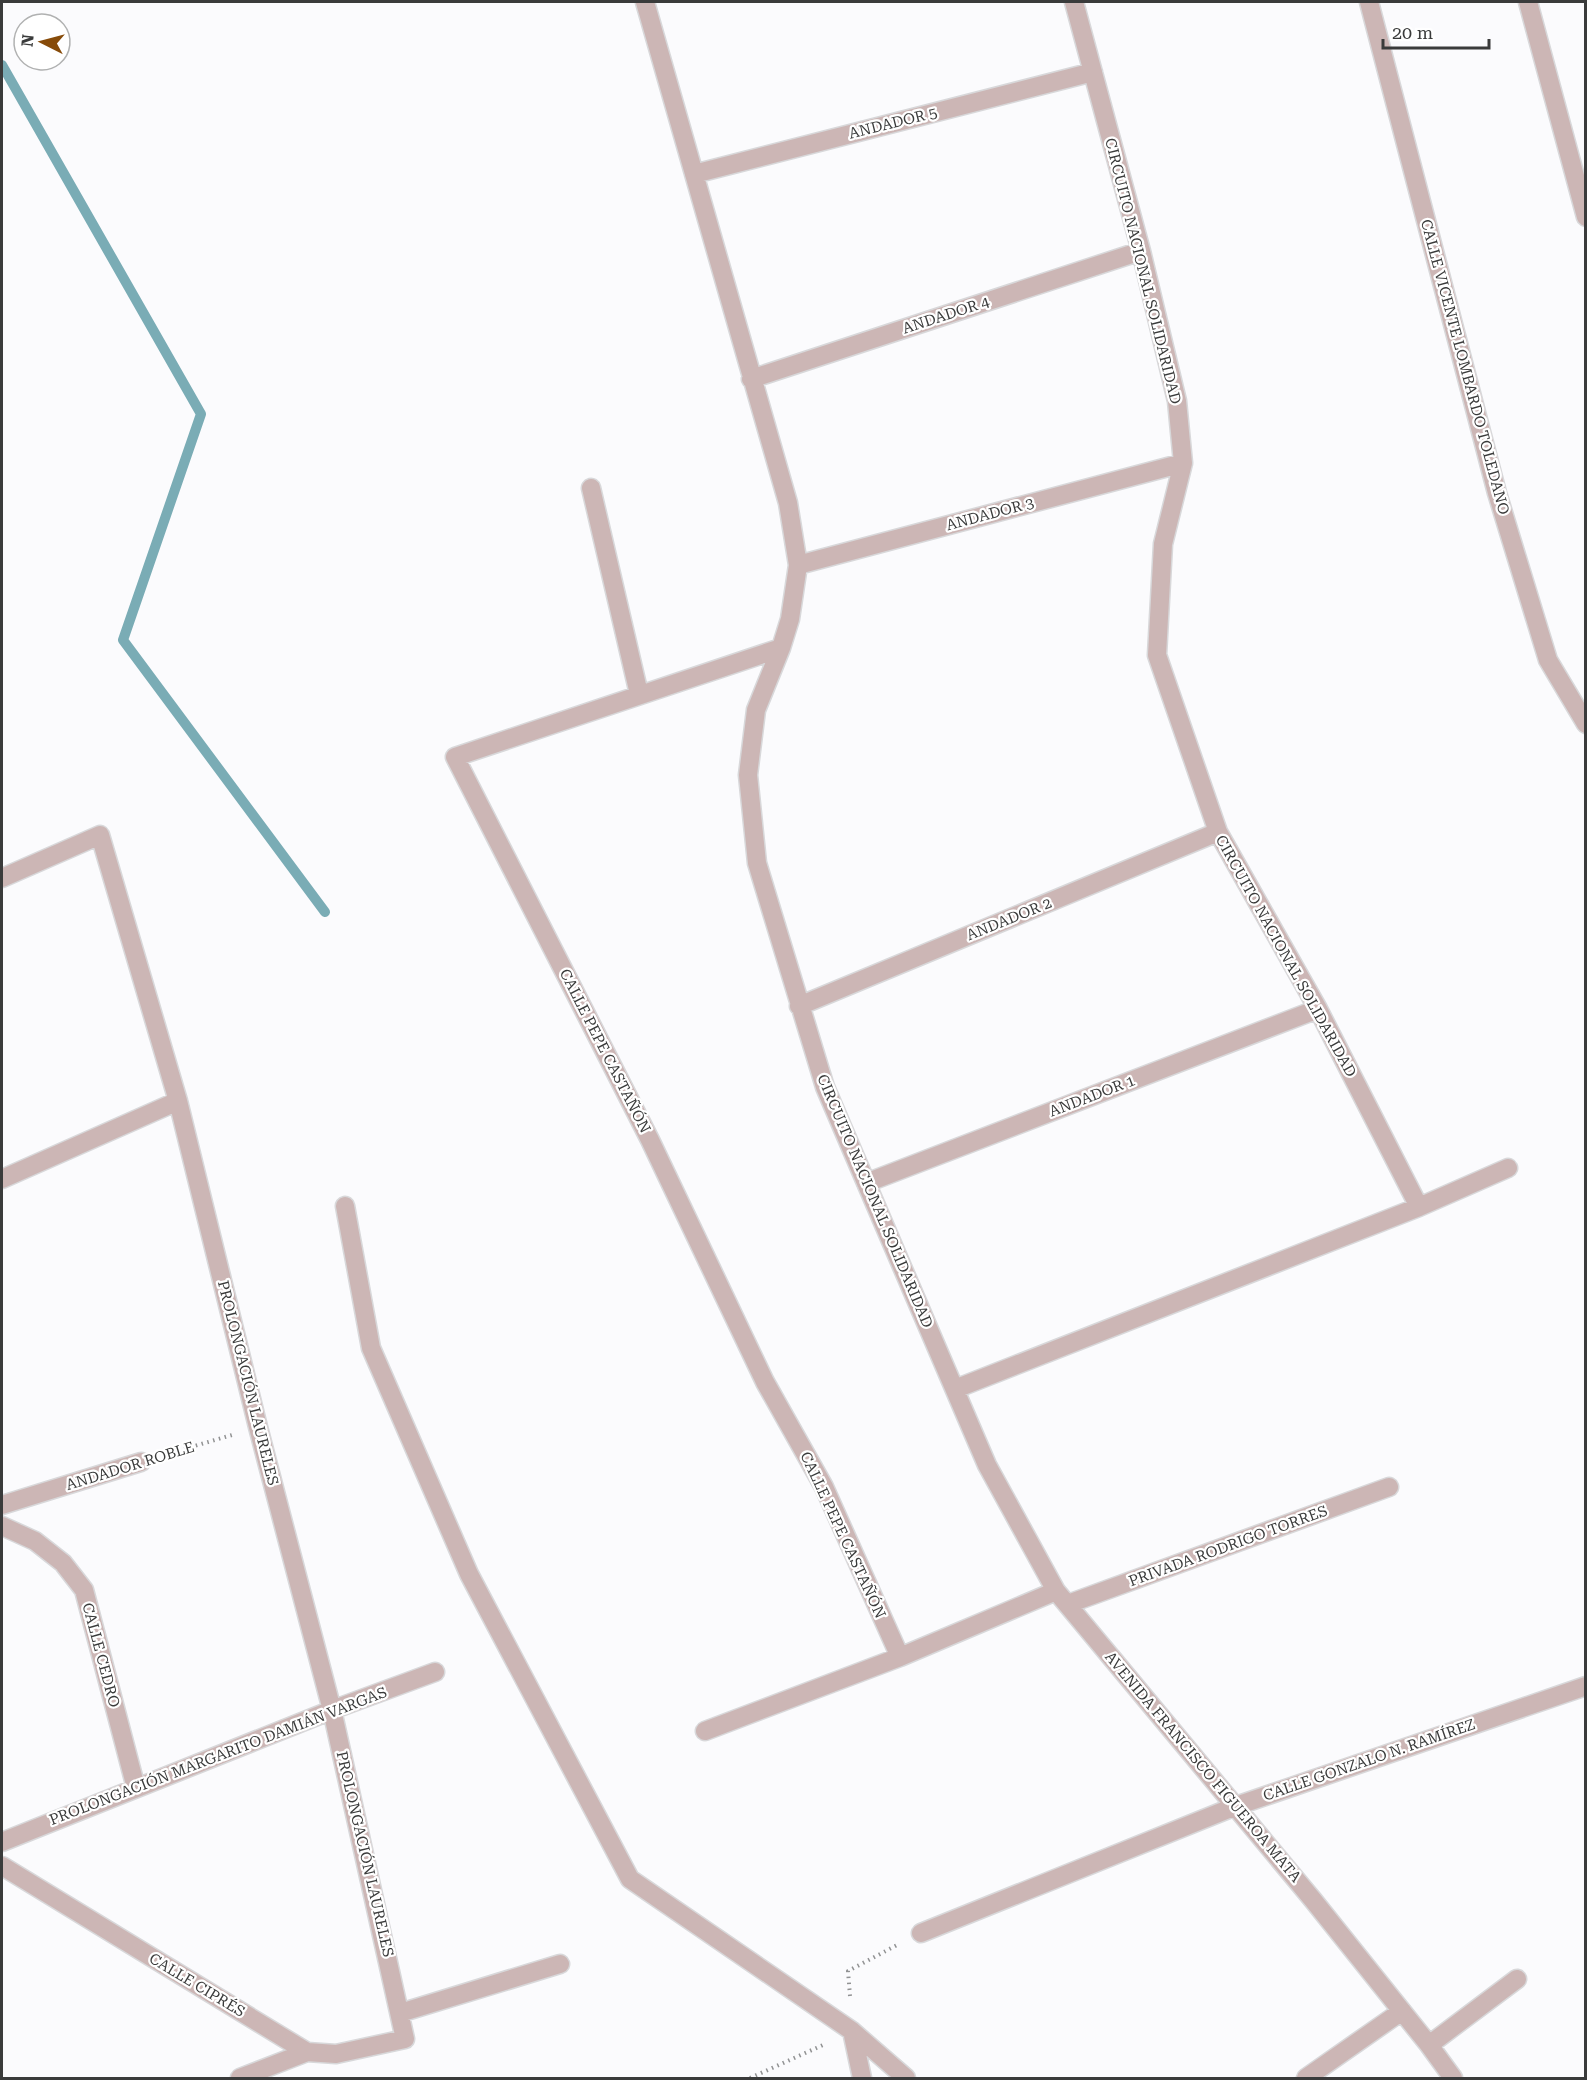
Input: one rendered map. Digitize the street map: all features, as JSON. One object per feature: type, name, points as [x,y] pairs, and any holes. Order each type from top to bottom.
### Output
[{"type":"street","name":"CIRCUITO NACIONAL SOLIDARIDAD","points":[[645,2],[788,503],[798,565],[790,619],[756,710],[748,775],[757,863],[825,1087],[987,1465],[1062,1597]]},
{"type":"street","name":"CIRCUITO NACIONAL SOLIDARIDAD","points":[[1074,2],[1141,251],[1177,401],[1183,463],[1164,544],[1157,656],[1218,832],[1318,1009],[1419,1207]]},
{"type":"street","name":"CALLE VICENTE LOMBARDO TOLEDANO","points":[[1369,2],[1497,494],[1548,660],[1583,713]]},
{"type":"street","points":[[1528,2],[1586,217]]},
{"type":"street","name":"ANDADOR 5","points":[[694,174],[1093,72]]},
{"type":"street","name":"ANDADOR 4","points":[[751,379],[1141,251]]},
{"type":"street","name":"ANDADOR 3","points":[[798,565],[1183,463]]},
{"type":"street","points":[[591,488],[639,694]]},
{"type":"street","name":"CALLE PEPE CASTAÑÓN","points":[[781,648],[455,757],[650,1140],[765,1382],[824,1487],[900,1657]]},
{"type":"street","name":"ANDADOR 2","points":[[799,1006],[1218,832]]},
{"type":"street","name":"PROLONGACIÓN LAURELES","points":[[2,878],[100,835],[178,1101],[258,1427],[332,1710],[405,2038]]},
{"type":"street","name":"ANDADOR 1","points":[[866,1183],[1318,1009]]},
{"type":"street","points":[[2,1179],[178,1101]]},
{"type":"street","points":[[955,1389],[1419,1207],[1508,1168]]},
{"type":"street","points":[[345,1206],[371,1348],[469,1574],[630,1879],[852,2031],[906,2079]]},
{"type":"street","name":"ANDADOR ROBLE","points":[[2,1505],[141,1462]]},
{"type":"street","name":"PRIVADA RODRIGO TORRES","points":[[1062,1597],[1389,1487]]},
{"type":"street","name":"CALLE CEDRO","points":[[2,1526],[35,1541],[63,1563],[84,1590],[135,1788]]},
{"type":"street","points":[[705,1731],[1062,1597]]},
{"type":"street","name":"AVENIDA FRANCISCO FIGUEROA MATA","points":[[1062,1597],[1236,1806],[1402,2011],[1453,2079]]},
{"type":"street","name":"PROLONGACIÓN MARGARITO DAMIÁN VARGAS","points":[[2,1842],[332,1710],[435,1672]]},
{"type":"street","name":"CALLE GONZALO N. RAMÍREZ","points":[[921,1933],[1236,1806],[1586,1686]]},
{"type":"street","name":"CALLE CIPRÉS","points":[[2,1866],[307,2052],[336,2054],[405,2038]]},
{"type":"street","points":[[400,2013],[560,1964]]},
{"type":"street","points":[[1429,2045],[1516,1979]]},
{"type":"street","points":[[1306,2079],[1402,2011]]},
{"type":"street","points":[[852,2031],[862,2079]]},
{"type":"street","points":[[240,2079],[307,2052]]},
{"type":"path","name":"ANDADOR ROBLE","points":[[141,1462],[258,1427]]},
{"type":"path","points":[[848,1971],[921,1933]]},
{"type":"path","points":[[750,2079],[852,2031]]},
{"type":"waterway","points":[[2,65],[201,414],[123,640],[325,912]]}]
